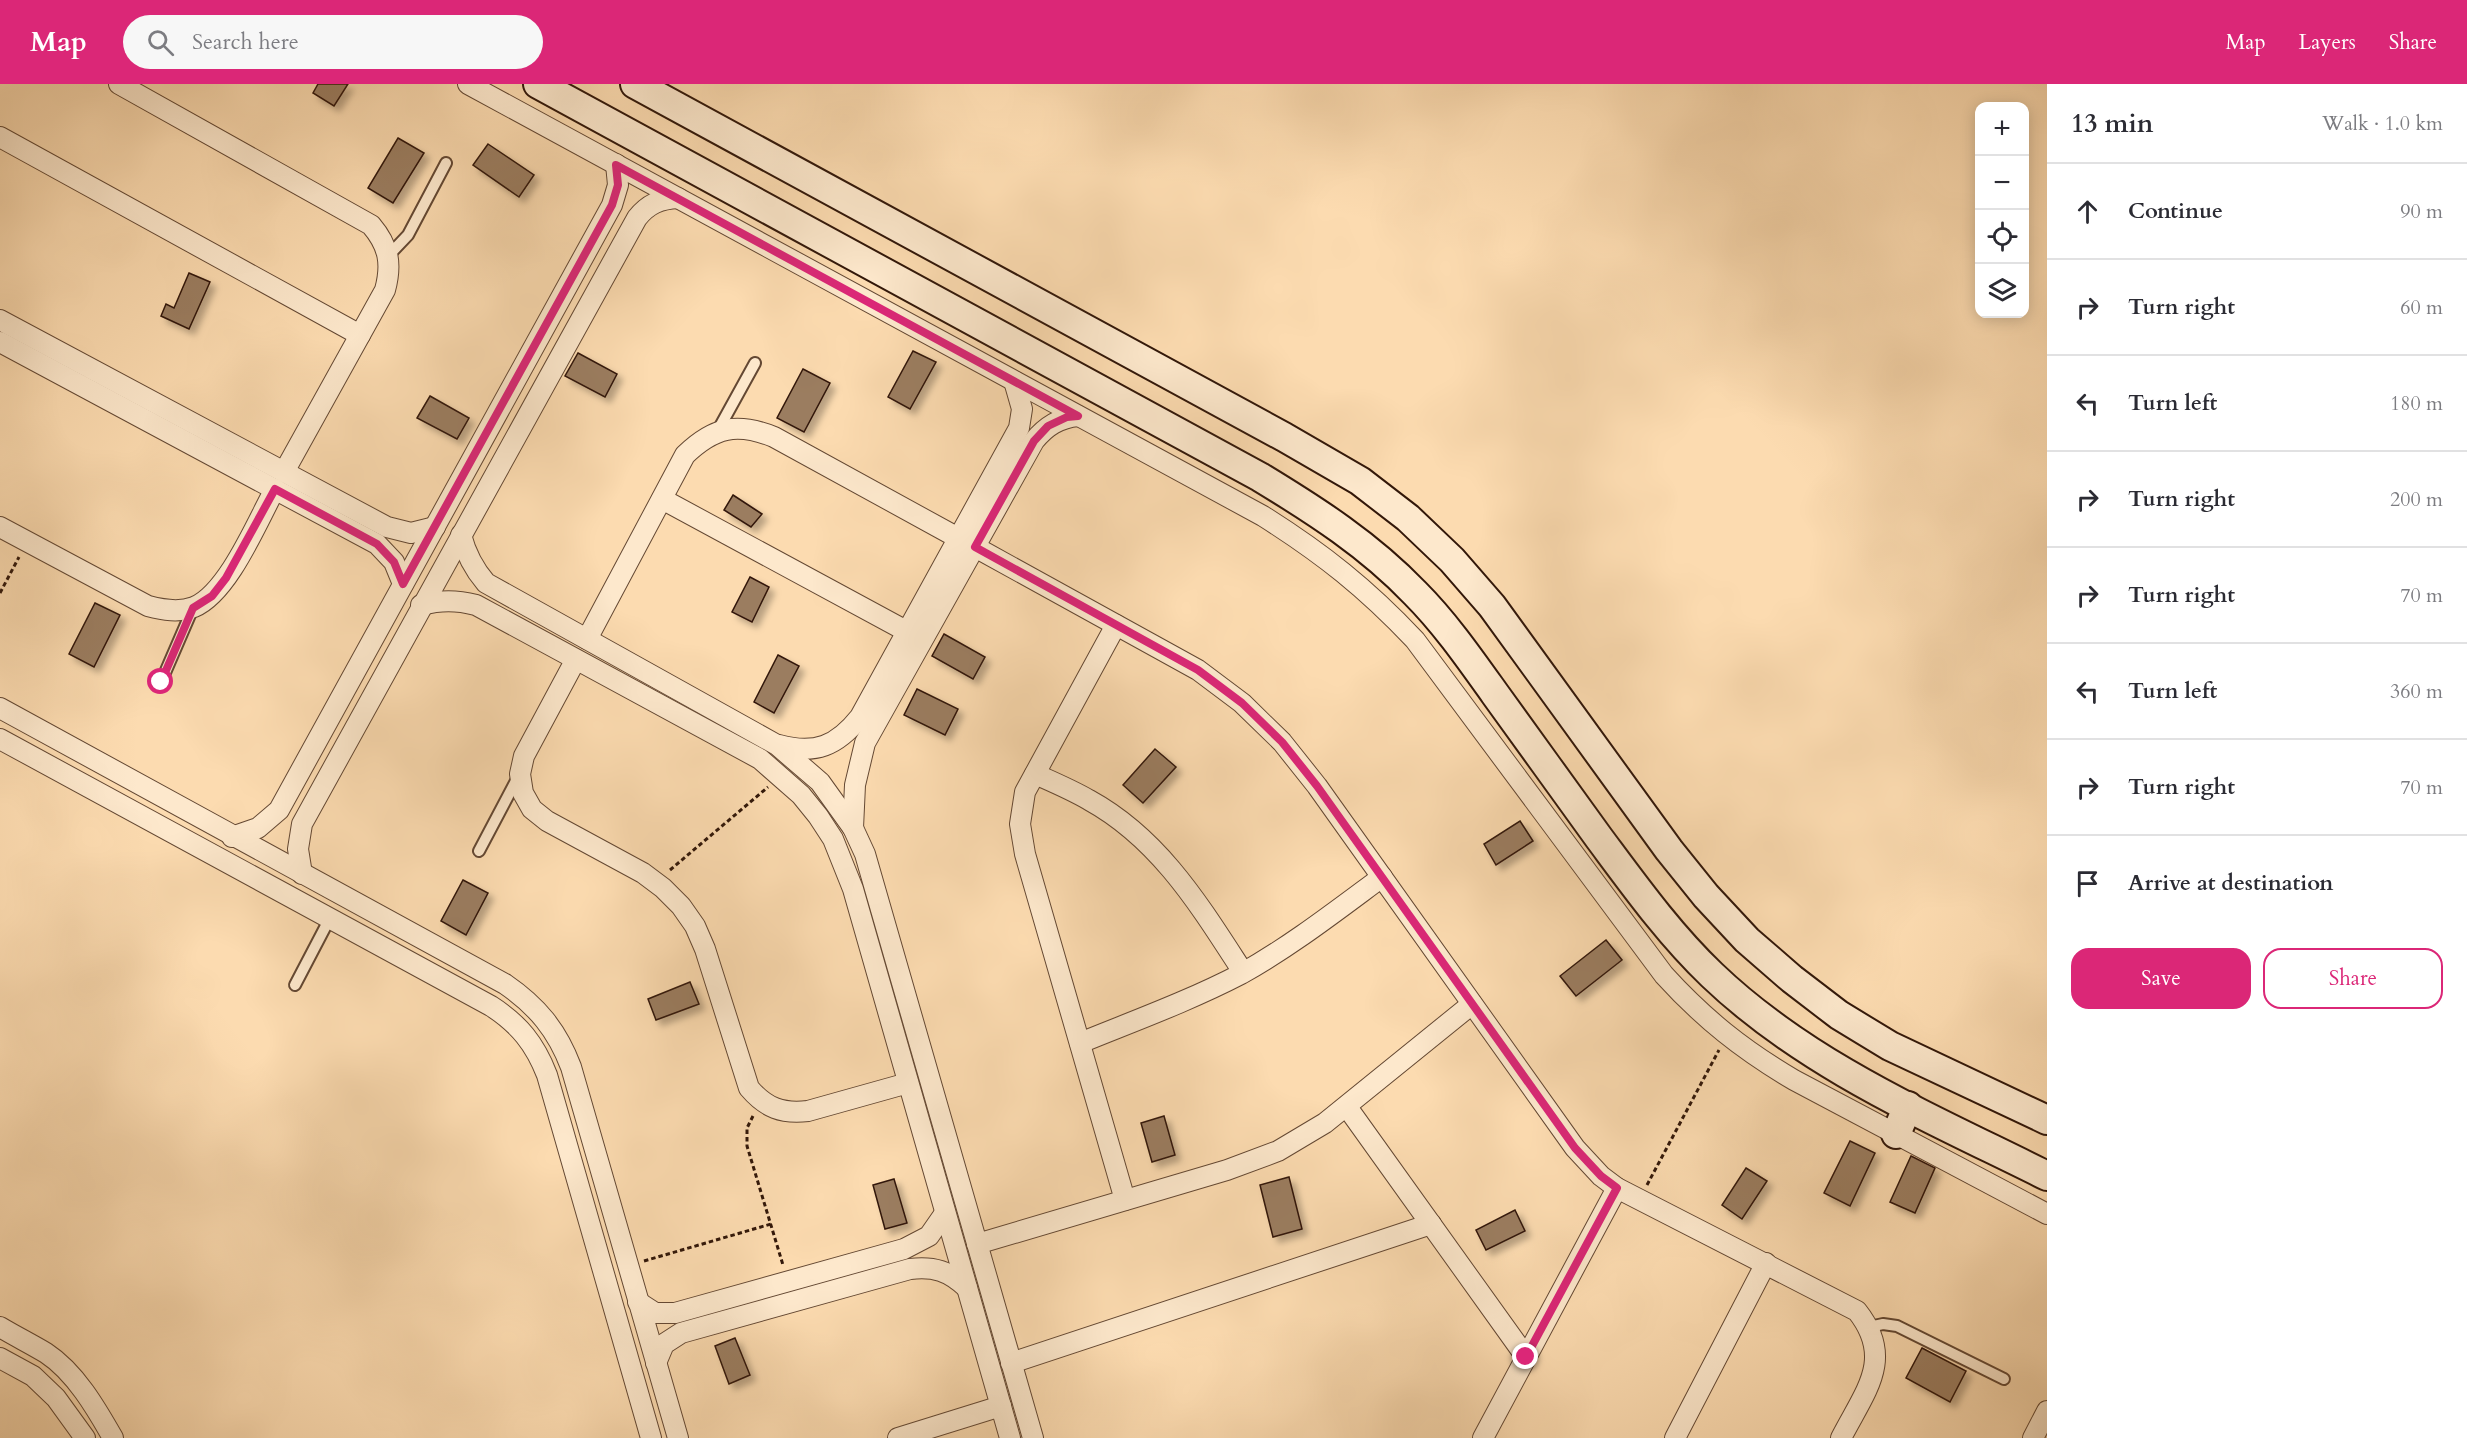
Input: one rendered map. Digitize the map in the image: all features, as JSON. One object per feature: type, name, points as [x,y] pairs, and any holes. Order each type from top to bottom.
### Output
[{"type":"street","points":[[0,527],[148,606],[171,611],[193,608],[212,596],[226,578],[385,290],[390,273],[389,255],[382,239],[371,225],[119,84]]},
{"type":"street","points":[[468,84],[1263,516],[1305,543],[1381,604],[1415,640],[1664,975],[1726,1036],[1759,1060],[1794,1080],[2047,1214]]},
{"type":"street","points":[[538,84],[1260,477],[1331,521],[1392,570],[1416,593],[1452,636],[1668,929],[1711,975],[1759,1016],[1810,1053],[1908,1106],[2047,1176]]},
{"type":"street","points":[[635,84],[1284,437],[1360,481],[1408,518],[1452,560],[1492,606],[1669,850],[1706,896],[1747,940],[1830,1008],[1890,1046],[2047,1120]]},
{"type":"street","points":[[0,137],[360,335]]},
{"type":"street","points":[[232,837],[258,828],[279,810],[612,205],[618,185],[616,165]]},
{"type":"street","points":[[302,874],[298,849],[302,824],[421,605],[637,218],[655,202],[666,198],[678,198]]},
{"type":"street","points":[[0,320],[279,481],[377,544],[394,562],[403,584]]},
{"type":"street","points":[[0,342],[279,481],[399,532],[424,532],[435,527]]},
{"type":"street","points":[[853,828],[855,785],[865,743],[967,543],[1019,428],[1022,409],[1014,381]]},
{"type":"street","points":[[777,745],[795,750],[814,749],[833,743],[849,732],[860,717],[908,632],[1034,441],[1048,426],[1067,417],[1078,416]]},
{"type":"street","points":[[587,639],[685,455],[699,441],[717,432],[736,428],[755,430],[774,437],[1198,670],[1242,703],[1282,742],[1317,786],[1575,1148],[1601,1176],[1617,1188],[1857,1311],[1869,1327],[1876,1345],[1876,1364],[1841,1438]]},
{"type":"street","points":[[662,499],[908,632]]},
{"type":"street","points":[[460,535],[465,552],[474,569],[486,583],[777,745],[820,782],[853,828],[865,854],[1033,1438]]},
{"type":"street","points":[[421,605],[449,600],[476,605],[575,661],[760,759],[801,795],[818,816],[844,864],[1010,1438]]},
{"type":"street","points":[[1116,625],[1025,792],[1021,808],[1022,839],[1125,1200]]},
{"type":"street","points":[[575,661],[524,756],[520,774],[523,793],[532,809],[547,821],[655,882],[681,906],[695,926],[705,950],[749,1088],[760,1101],[775,1110],[791,1113],[808,1111],[908,1083]]},
{"type":"street","points":[[0,708],[232,837],[505,984],[526,999],[546,1019],[561,1043],[571,1067],[678,1438]]},
{"type":"street","points":[[0,739],[510,1018],[526,1035],[539,1054],[651,1438]]},
{"type":"street","points":[[1035,774],[1089,800],[1120,820],[1149,844],[1197,900],[1243,972]]},
{"type":"street","points":[[1080,1043],[1191,998],[1243,972],[1294,941],[1382,877]]},
{"type":"street","points":[[977,1244],[1253,1161],[1302,1138],[1347,1107],[1472,1004]]},
{"type":"street","points":[[1896,1134],[1908,1106]]},
{"type":"street","points":[[1347,1107],[1526,1357]]},
{"type":"street","points":[[1483,1438],[1617,1188]]},
{"type":"street","points":[[638,1302],[655,1313],[664,1315],[911,1246],[929,1236],[945,1213]]},
{"type":"street","points":[[1011,1363],[1431,1224]]},
{"type":"street","points":[[1675,1438],[1766,1263]]},
{"type":"street","points":[[656,1363],[664,1344],[681,1333],[910,1269],[926,1267],[941,1270],[955,1277],[967,1288]]},
{"type":"street","points":[[0,1327],[48,1354],[75,1381],[97,1410],[113,1438]]},
{"type":"street","points":[[0,1358],[33,1376],[56,1398],[85,1438]]},
{"type":"street","points":[[898,1438],[1001,1406]]},
{"type":"street","points":[[2033,1438],[2047,1411]]},
{"type":"lane","points":[[389,255],[408,235],[446,163]]},
{"type":"lane","points":[[717,432],[755,363]]},
{"type":"lane","points":[[161,682],[193,608]]},
{"type":"lane","points":[[479,851],[520,774]]},
{"type":"lane","points":[[295,985],[330,918]]},
{"type":"lane","points":[[1869,1327],[1883,1324],[1897,1326],[2004,1379]]},
{"type":"path","points":[[0,593],[27,542]]},
{"type":"path","points":[[655,882],[781,776]]},
{"type":"path","points":[[1640,1200],[1726,1036]]},
{"type":"path","points":[[760,1101],[747,1128],[747,1146],[788,1281]]},
{"type":"path","points":[[628,1266],[771,1224]]},
{"type":"building","points":[[318,84],[348,84],[334,106],[313,93]]},
{"type":"building","points":[[398,138],[424,153],[393,203],[368,188]]},
{"type":"building","points":[[488,144],[534,175],[519,197],[473,165]]},
{"type":"building","points":[[189,273],[210,282],[189,329],[161,316],[166,304],[174,308]]},
{"type":"building","points":[[913,351],[936,362],[910,409],[888,397]]},
{"type":"building","points":[[578,353],[617,374],[605,397],[565,376]]},
{"type":"building","points":[[803,369],[830,383],[804,432],[777,418]]},
{"type":"building","points":[[430,396],[469,418],[457,439],[417,418]]},
{"type":"building","points":[[733,495],[762,514],[751,527],[724,510]]},
{"type":"building","points":[[750,577],[769,587],[752,622],[732,612]]},
{"type":"building","points":[[95,603],[120,615],[94,667],[69,654]]},
{"type":"building","points":[[944,634],[985,657],[973,679],[932,656]]},
{"type":"building","points":[[778,655],[799,666],[774,713],[754,702]]},
{"type":"building","points":[[917,689],[958,709],[945,735],[904,715]]},
{"type":"building","points":[[1155,749],[1176,767],[1143,803],[1123,785]]},
{"type":"building","points":[[1520,821],[1533,841],[1496,865],[1484,844]]},
{"type":"building","points":[[463,880],[488,893],[466,935],[441,921]]},
{"type":"building","points":[[1606,940],[1622,960],[1576,996],[1560,976]]},
{"type":"building","points":[[690,982],[699,1004],[656,1020],[648,999]]},
{"type":"building","points":[[1164,1116],[1175,1155],[1152,1162],[1141,1123]]},
{"type":"building","points":[[1850,1141],[1875,1153],[1850,1206],[1824,1193]]},
{"type":"building","points":[[1911,1156],[1935,1168],[1915,1213],[1890,1202]]},
{"type":"building","points":[[1746,1168],[1767,1181],[1742,1219],[1722,1205]]},
{"type":"building","points":[[1289,1177],[1302,1229],[1273,1237],[1260,1185]]},
{"type":"building","points":[[894,1179],[907,1223],[885,1229],[873,1185]]},
{"type":"building","points":[[1515,1210],[1525,1231],[1486,1250],[1476,1230]]},
{"type":"building","points":[[735,1338],[750,1375],[729,1384],[715,1346]]},
{"type":"building","points":[[1922,1348],[1966,1371],[1950,1402],[1906,1378]]},
{"type":"route","points":[[161,682],[193,608],[212,596],[226,578],[275,489],[377,544],[394,562],[403,584],[612,205],[618,185],[616,165],[1078,416],[1067,417],[1041,432],[975,547],[1198,670],[1242,703],[1282,742],[1317,786],[1575,1148],[1587,1163],[1617,1188],[1526,1357]]}]
